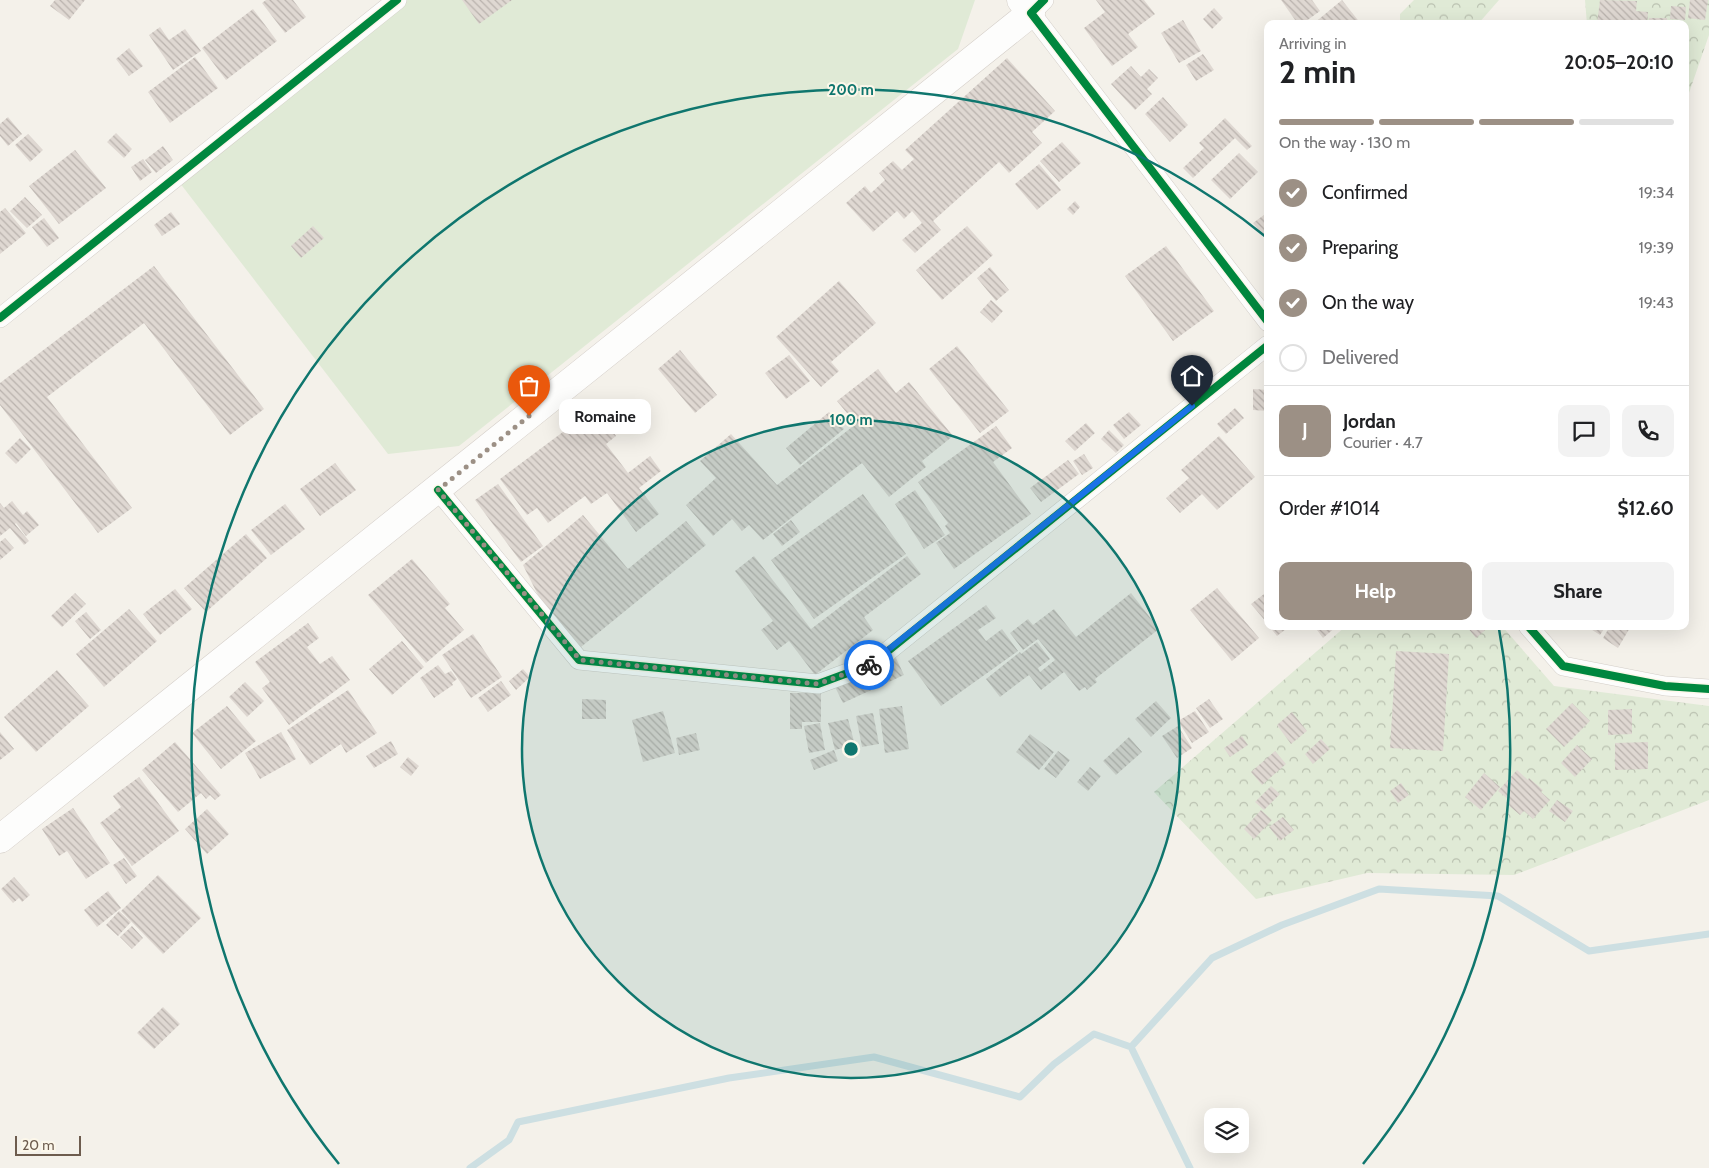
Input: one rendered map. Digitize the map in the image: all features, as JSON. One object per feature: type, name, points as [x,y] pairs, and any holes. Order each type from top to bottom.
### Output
[{"type":"main road","points":[[0,839],[438,490],[1032,4]]},
{"type":"street","points":[[0,318],[397,0]]},
{"type":"street","points":[[1032,4],[1264,317]]},
{"type":"street","points":[[438,490],[580,660],[818,684],[872,664],[1264,348]]},
{"type":"street","points":[[1532,630],[1563,666],[1665,686],[1709,689]]},
{"type":"green space","points":[[401,0],[975,0],[958,49],[459,446],[388,454],[173,174]]},
{"type":"green space","points":[[1414,0],[1499,0],[1482,20],[1400,20],[1400,14]]},
{"type":"green space","points":[[1585,0],[1709,0],[1709,35],[1689,93],[1689,20],[1587,20]]},
{"type":"green space","points":[[1341,630],[1505,630],[1554,686],[1709,706],[1709,800],[1514,875],[1367,873],[1256,899],[1154,792]]},
{"type":"building","points":[[55,0],[85,0],[69,20],[50,6]]},
{"type":"building","points":[[266,0],[293,0],[306,17],[285,33],[262,3]]},
{"type":"building","points":[[462,0],[512,0],[479,24]]},
{"type":"building","points":[[1096,0],[1144,0],[1155,14],[1128,34],[1138,47],[1112,66],[1084,28],[1105,12]]},
{"type":"building","points":[[1281,0],[1312,0],[1320,11],[1308,20],[1295,20]]},
{"type":"building","points":[[1342,0],[1358,20],[1318,20]]},
{"type":"building","points":[[1600,0],[1637,1],[1636,11],[1648,12],[1647,20],[1598,20]]},
{"type":"building","points":[[1690,0],[1708,0],[1705,20],[1688,18]]},
{"type":"building","points":[[1671,6],[1686,7],[1685,20],[1670,19]]},
{"type":"building","points":[[1214,8],[1223,18],[1212,29],[1203,19]]},
{"type":"building","points":[[253,9],[277,41],[226,80],[202,48]]},
{"type":"building","points":[[1649,18],[1667,18],[1667,20],[1649,20]]},
{"type":"building","points":[[1183,20],[1201,51],[1179,63],[1161,33]]},
{"type":"building","points":[[160,27],[169,40],[185,29],[201,51],[173,70],[149,35]]},
{"type":"building","points":[[129,48],[143,66],[129,76],[116,59]]},
{"type":"building","points":[[1203,54],[1214,70],[1196,81],[1186,65]]},
{"type":"building","points":[[195,57],[218,88],[170,123],[148,92]]},
{"type":"building","points":[[1007,58],[1055,111],[1032,132],[1042,143],[1009,173],[999,162],[933,221],[941,230],[915,253],[902,240],[922,223],[912,211],[904,219],[897,211],[873,232],[846,203],[865,186],[871,193],[885,180],[879,173],[893,161],[902,170],[914,159],[905,150]]},
{"type":"building","points":[[1131,66],[1141,77],[1149,69],[1158,78],[1147,89],[1152,94],[1135,110],[1111,84]]},
{"type":"building","points":[[1163,97],[1188,125],[1170,142],[1145,114]]},
{"type":"building","points":[[8,117],[22,134],[8,146],[0,136],[0,124]]},
{"type":"building","points":[[1225,118],[1252,146],[1247,150],[1235,138],[1193,178],[1183,168],[1204,148],[1199,143]]},
{"type":"building","points":[[116,133],[132,149],[124,158],[107,142]]},
{"type":"building","points":[[28,134],[43,150],[30,162],[15,145]]},
{"type":"building","points":[[1062,142],[1081,163],[1059,182],[1040,161]]},
{"type":"building","points":[[163,146],[173,160],[156,173],[145,160]]},
{"type":"building","points":[[75,150],[106,188],[59,224],[29,186]]},
{"type":"building","points":[[1239,153],[1258,172],[1230,199],[1211,180]]},
{"type":"building","points":[[143,159],[152,172],[140,181],[131,167]]},
{"type":"building","points":[[1039,164],[1061,190],[1037,210],[1015,184]]},
{"type":"building","points":[[25,197],[42,215],[27,228],[10,211]]},
{"type":"building","points":[[1075,201],[1080,207],[1073,215],[1067,209]]},
{"type":"building","points":[[5,208],[26,233],[0,254],[0,212]]},
{"type":"building","points":[[171,212],[180,224],[162,236],[154,225]]},
{"type":"building","points":[[1264,215],[1264,236],[1253,223]]},
{"type":"building","points":[[44,218],[59,238],[47,247],[32,227]]},
{"type":"building","points":[[313,226],[324,238],[301,258],[291,246]]},
{"type":"building","points":[[967,226],[993,255],[942,300],[916,270]]},
{"type":"building","points":[[1166,246],[1214,311],[1173,341],[1125,276]]},
{"type":"building","points":[[154,266],[264,409],[230,435],[144,323],[47,397],[132,508],[98,533],[0,405],[0,383]]},
{"type":"building","points":[[990,267],[1009,290],[996,301],[977,278]]},
{"type":"building","points":[[839,281],[876,323],[831,362],[839,371],[821,387],[776,337]]},
{"type":"building","points":[[991,300],[1003,311],[992,323],[980,312]]},
{"type":"building","points":[[957,346],[1009,411],[980,433],[929,369]]},
{"type":"building","points":[[680,350],[717,395],[695,413],[658,369]]},
{"type":"building","points":[[789,355],[810,381],[786,399],[765,373]]},
{"type":"building","points":[[878,369],[896,393],[909,382],[953,436],[922,461],[926,467],[889,497],[862,463],[763,540],[749,525],[742,531],[732,519],[713,536],[686,505],[716,478],[700,461],[731,434],[777,485],[856,424],[837,401]]},
{"type":"building","points":[[1253,389],[1264,390],[1264,411],[1253,410]]},
{"type":"building","points":[[595,408],[616,436],[606,444],[628,473],[650,456],[661,471],[639,488],[659,514],[636,532],[607,493],[591,504],[585,496],[548,523],[537,508],[527,515],[500,479]]},
{"type":"building","points":[[1235,408],[1244,418],[1226,434],[1217,424]]},
{"type":"building","points":[[829,412],[844,429],[800,465],[786,448]]},
{"type":"building","points":[[1129,412],[1141,425],[1124,439],[1113,425]]},
{"type":"building","points":[[1086,423],[1095,433],[1075,451],[1065,441]]},
{"type":"building","points":[[996,426],[1012,448],[993,462],[1031,514],[954,569],[936,543],[950,533],[945,526],[948,523],[918,482]]},
{"type":"building","points":[[1109,430],[1124,445],[1116,453],[1101,439]]},
{"type":"building","points":[[1219,436],[1255,477],[1217,510],[1202,494],[1180,513],[1166,498],[1189,478],[1181,470]]},
{"type":"building","points":[[20,438],[31,449],[16,464],[5,453]]},
{"type":"building","points":[[1084,454],[1093,468],[1082,475],[1073,461]]},
{"type":"building","points":[[1068,460],[1079,474],[1041,502],[1030,488]]},
{"type":"building","points":[[335,463],[356,490],[320,516],[300,489]]},
{"type":"building","points":[[498,484],[543,546],[521,562],[475,500]]},
{"type":"building","points":[[915,490],[945,535],[924,549],[895,504]]},
{"type":"building","points":[[863,494],[906,554],[814,619],[771,560]]},
{"type":"building","points":[[12,501],[23,515],[27,511],[39,525],[26,536],[15,524],[29,541],[24,545],[10,528],[0,536],[0,503],[4,508]]},
{"type":"building","points":[[285,504],[305,529],[271,555],[251,530]]},
{"type":"building","points":[[583,515],[628,569],[686,521],[706,545],[581,647],[539,597],[523,565]]},
{"type":"building","points":[[791,520],[800,532],[782,546],[773,534]]},
{"type":"building","points":[[246,534],[267,558],[206,612],[184,588]]},
{"type":"building","points":[[5,538],[14,548],[0,560],[0,542]]},
{"type":"building","points":[[754,556],[811,629],[907,556],[921,574],[864,617],[873,630],[815,675],[789,641],[777,650],[761,630],[773,621],[735,571]]},
{"type":"building","points":[[412,559],[450,604],[445,608],[464,630],[426,663],[368,595]]},
{"type":"building","points":[[1217,588],[1259,638],[1232,661],[1190,610]]},
{"type":"building","points":[[175,589],[192,609],[160,635],[143,614]]},
{"type":"building","points":[[75,593],[86,604],[62,627],[51,616]]},
{"type":"building","points":[[1131,593],[1159,629],[1095,679],[1097,682],[1087,690],[1085,687],[1079,691],[1064,672],[1041,690],[1029,675],[1000,697],[986,679],[1020,652],[1021,654],[1037,642],[1050,659],[1038,668],[1040,672],[1055,660],[1038,639],[1023,650],[1010,633],[1028,619],[1033,625],[1054,609],[1076,637]]},
{"type":"building","points":[[1264,594],[1264,619],[1251,604]]},
{"type":"building","points":[[986,605],[996,618],[978,630],[986,641],[1002,629],[1018,651],[941,706],[908,661]]},
{"type":"building","points":[[129,609],[157,641],[104,687],[76,654]]},
{"type":"building","points":[[86,612],[101,630],[90,639],[75,621]]},
{"type":"building","points":[[308,623],[319,638],[307,647],[320,664],[332,656],[350,680],[289,725],[262,688],[270,682],[255,662]]},
{"type":"building","points":[[1272,630],[1285,630],[1277,636]]},
{"type":"building","points":[[1317,630],[1332,630],[1323,638]]},
{"type":"building","points":[[1469,630],[1485,630],[1476,638]]},
{"type":"building","points":[[1592,630],[1603,630],[1600,635]]},
{"type":"building","points":[[1608,630],[1629,630],[1618,648],[1603,638]]},
{"type":"building","points":[[473,634],[502,677],[471,698],[442,655]]},
{"type":"building","points":[[402,641],[424,667],[392,695],[369,669]]},
{"type":"building","points":[[1396,651],[1449,654],[1443,751],[1390,748]]},
{"type":"building","points":[[896,658],[904,675],[843,703],[835,687]]},
{"type":"building","points":[[438,665],[445,674],[451,671],[457,679],[452,683],[453,685],[434,698],[420,678]]},
{"type":"building","points":[[523,669],[530,677],[516,690],[509,681]]},
{"type":"building","points":[[57,670],[89,706],[36,752],[4,717]]},
{"type":"building","points":[[501,681],[511,695],[488,712],[478,698]]},
{"type":"building","points":[[245,682],[264,701],[247,717],[229,697]]},
{"type":"building","points":[[348,690],[377,733],[346,753],[341,744],[310,765],[287,730]]},
{"type":"building","points":[[790,693],[821,693],[821,722],[802,722],[802,729],[790,729]]},
{"type":"building","points":[[582,699],[606,700],[606,719],[582,719]]},
{"type":"building","points":[[1209,699],[1223,719],[1210,728],[1196,708]]},
{"type":"building","points":[[1156,701],[1171,718],[1151,737],[1135,719]]},
{"type":"building","points":[[1572,703],[1590,721],[1564,747],[1546,729]]},
{"type":"building","points":[[227,706],[256,741],[221,769],[192,733]]},
{"type":"building","points":[[902,706],[909,749],[885,753],[879,709]]},
{"type":"building","points":[[1632,709],[1632,734],[1608,735],[1608,710]]},
{"type":"building","points":[[663,711],[675,753],[643,762],[632,720]]},
{"type":"building","points":[[1195,711],[1209,732],[1192,743],[1178,721]]},
{"type":"building","points":[[1292,712],[1307,731],[1291,744],[1277,725]]},
{"type":"building","points":[[873,713],[879,744],[862,747],[856,716]]},
{"type":"building","points":[[848,719],[855,745],[835,750],[828,723]]},
{"type":"building","points":[[820,723],[825,750],[809,753],[804,726]]},
{"type":"building","points":[[1178,726],[1192,748],[1177,758],[1162,736]]},
{"type":"building","points":[[0,732],[14,749],[0,760]]},
{"type":"building","points":[[281,732],[296,759],[260,779],[245,753]]},
{"type":"building","points":[[696,733],[700,750],[679,755],[676,738]]},
{"type":"building","points":[[1030,734],[1054,752],[1039,770],[1016,752]]},
{"type":"building","points":[[1242,736],[1248,745],[1230,757],[1224,748]]},
{"type":"building","points":[[1129,737],[1142,752],[1116,775],[1103,761]]},
{"type":"building","points":[[1321,739],[1330,749],[1313,764],[1305,754]]},
{"type":"building","points":[[391,741],[398,754],[374,768],[366,756]]},
{"type":"building","points":[[175,742],[221,795],[215,800],[210,795],[206,799],[201,793],[178,812],[142,770]]},
{"type":"building","points":[[1648,742],[1648,769],[1615,770],[1615,743]]},
{"type":"building","points":[[1577,745],[1592,759],[1575,777],[1561,763]]},
{"type":"building","points":[[834,750],[838,761],[814,770],[810,760]]},
{"type":"building","points":[[1058,751],[1070,760],[1056,778],[1044,769]]},
{"type":"building","points":[[1275,751],[1286,764],[1262,785],[1251,772]]},
{"type":"building","points":[[408,757],[419,766],[411,776],[400,767]]},
{"type":"building","points":[[1090,767],[1101,776],[1088,791],[1077,782]]},
{"type":"building","points":[[1517,770],[1543,790],[1541,792],[1550,800],[1533,819],[1524,811],[1520,815],[1506,803],[1509,800],[1498,791]]},
{"type":"building","points":[[1484,773],[1500,787],[1481,810],[1465,797]]},
{"type":"building","points":[[139,777],[179,831],[132,866],[100,823],[121,807],[113,796]]},
{"type":"building","points":[[1401,783],[1409,795],[1398,803],[1390,791]]},
{"type":"building","points":[[1271,786],[1280,794],[1264,810],[1255,802]]},
{"type":"building","points":[[1557,800],[1573,811],[1565,822],[1549,811]]},
{"type":"building","points":[[73,808],[110,863],[86,879],[67,851],[59,856],[42,829]]},
{"type":"building","points":[[207,809],[229,834],[207,854],[185,829]]},
{"type":"building","points":[[1261,810],[1272,820],[1254,839],[1244,829]]},
{"type":"building","points":[[1283,817],[1294,830],[1280,841],[1269,827]]},
{"type":"building","points":[[124,858],[137,876],[126,884],[113,865]]},
{"type":"building","points":[[158,875],[201,918],[163,954],[121,911]]},
{"type":"building","points":[[14,877],[30,895],[22,902],[19,898],[13,903],[1,889]]},
{"type":"building","points":[[108,891],[121,908],[97,927],[84,910]]},
{"type":"building","points":[[119,911],[131,922],[118,936],[106,925]]},
{"type":"building","points":[[132,926],[143,938],[132,949],[120,937]]},
{"type":"building","points":[[163,1007],[180,1024],[154,1049],[137,1033]]},
{"type":"waterway","points":[[470,1168],[509,1140],[518,1122],[729,1078],[874,1057],[1020,1097],[1054,1064],[1094,1034],[1131,1047],[1212,958],[1282,925],[1379,889],[1498,896],[1589,951],[1709,934]]},
{"type":"waterway","points":[[1131,1047],[1190,1168]]},
{"type":"cycle path","points":[[0,318],[397,0]]},
{"type":"cycle path","points":[[1044,0],[1031,13],[1264,317]]},
{"type":"cycle path","points":[[438,490],[579,660],[818,684],[872,664],[1264,348]]},
{"type":"cycle path","points":[[1532,630],[1563,666],[1665,686],[1709,689]]},
{"type":"way so far","points":[[529,416],[438,490],[580,660],[818,684],[869,665]]},
{"type":"place","name":"Romaine","points":[[529,416]]},
{"type":"route","points":[[869,665],[1192,406]]}]
